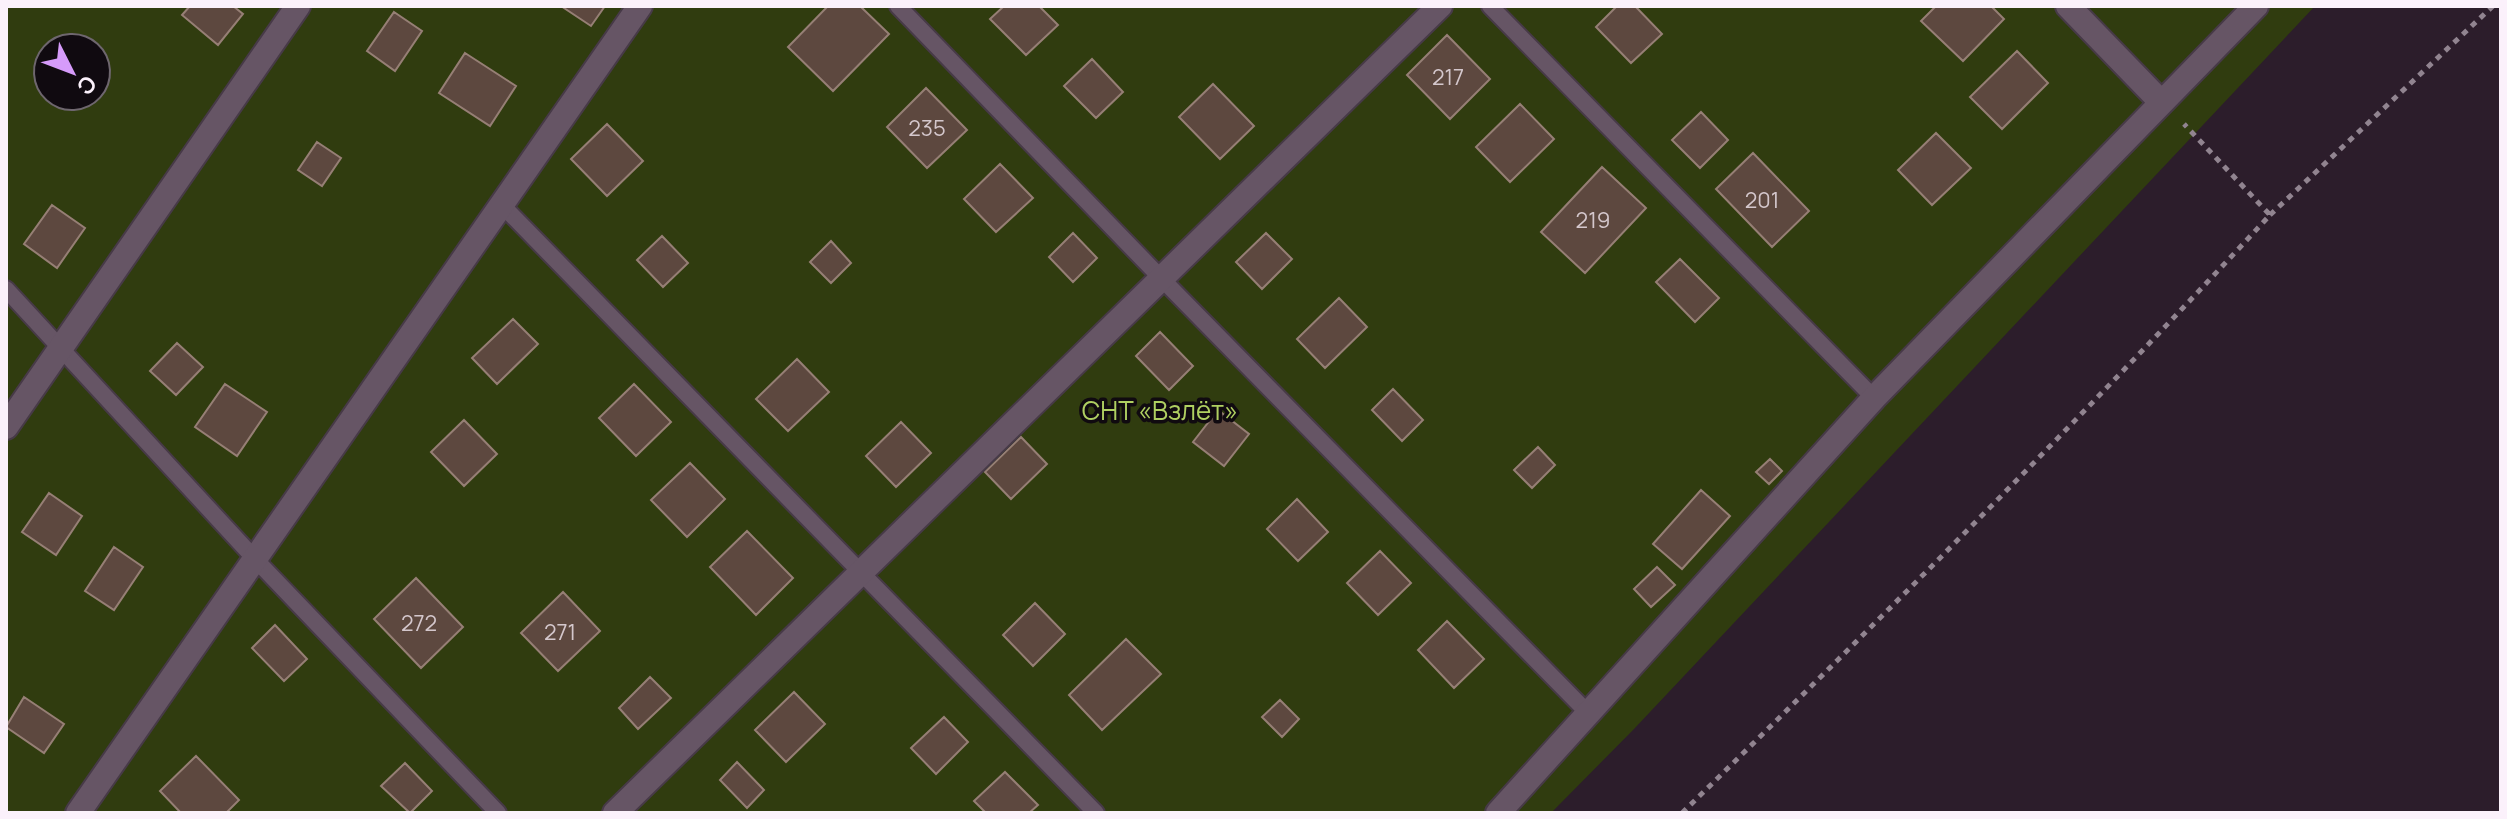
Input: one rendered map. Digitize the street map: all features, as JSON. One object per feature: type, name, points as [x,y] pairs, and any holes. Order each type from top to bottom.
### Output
[{"type":"street","points":[[6,427],[298,6]]},
{"type":"street","points":[[78,813],[640,6]]},
{"type":"street","points":[[615,813],[1440,6]]},
{"type":"street","points":[[2068,6],[2161,102]]},
{"type":"street","points":[[1498,813],[1874,398],[2256,6]]},
{"type":"lane","points":[[898,6],[1587,712]]},
{"type":"lane","points":[[1490,6],[1874,398]]},
{"type":"lane","points":[[502,205],[1096,813]]},
{"type":"lane","points":[[6,289],[255,559],[498,813]]},
{"type":"path","points":[[1682,813],[1916,584],[2270,215],[2493,6]]},
{"type":"path","points":[[2161,102],[2270,215]]},
{"type":"green space","name":"СНТ «Взлёт»","points":[[6,6],[2315,6],[1634,729],[1551,813],[6,813]]},
{"type":"building","points":[[190,6],[233,6],[243,14],[218,45],[182,15]]},
{"type":"building","points":[[561,6],[605,6],[591,26]]},
{"type":"building","points":[[828,6],[860,6],[889,34],[833,91],[788,47]]},
{"type":"building","points":[[1004,6],[1039,6],[1058,25],[1026,55],[990,19]]},
{"type":"building","points":[[1617,6],[1635,6],[1662,34],[1631,63],[1596,27]]},
{"type":"building","points":[[1936,6],[1991,6],[2004,19],[1963,61],[1921,21]]},
{"type":"building","points":[[394,12],[422,31],[395,71],[367,51]]},
{"type":"building","points":[[1447,35],[1490,79],[1450,119],[1407,75]]},
{"type":"building","points":[[2017,51],[2048,83],[2002,129],[1970,97]]},
{"type":"building","points":[[465,53],[516,86],[490,126],[439,93]]},
{"type":"building","points":[[1092,59],[1123,92],[1096,118],[1064,86]]},
{"type":"building","points":[[1213,84],[1254,126],[1220,159],[1179,117]]},
{"type":"building","points":[[926,88],[967,130],[927,168],[887,127]]},
{"type":"building","points":[[1520,104],[1554,139],[1510,182],[1476,147]]},
{"type":"building","points":[[1701,112],[1728,140],[1700,168],[1672,140]]},
{"type":"building","points":[[607,124],[643,161],[607,196],[571,159]]},
{"type":"building","points":[[1936,133],[1971,168],[1932,205],[1898,170]]},
{"type":"building","points":[[317,142],[341,158],[322,186],[298,170]]},
{"type":"building","points":[[1753,153],[1809,211],[1772,247],[1716,189]]},
{"type":"building","points":[[1000,164],[1033,198],[996,232],[964,199]]},
{"type":"building","points":[[1602,167],[1646,208],[1585,273],[1541,232]]},
{"type":"building","points":[[52,205],[85,228],[57,268],[24,244]]},
{"type":"building","points":[[1073,233],[1097,258],[1073,282],[1049,257]]},
{"type":"building","points":[[1266,233],[1292,259],[1262,289],[1236,262]]},
{"type":"building","points":[[662,236],[688,263],[663,287],[637,260]]},
{"type":"building","points":[[831,241],[851,263],[831,283],[810,262]]},
{"type":"building","points":[[1680,259],[1719,298],[1695,322],[1656,282]]},
{"type":"building","points":[[1339,298],[1367,327],[1325,368],[1297,339]]},
{"type":"building","points":[[513,319],[538,344],[497,384],[472,358]]},
{"type":"building","points":[[1160,332],[1193,366],[1169,390],[1136,356]]},
{"type":"building","points":[[177,343],[203,367],[176,395],[150,371]]},
{"type":"building","points":[[797,359],[829,392],[788,431],[756,399]]},
{"type":"building","points":[[225,384],[267,412],[237,456],[195,427]]},
{"type":"building","points":[[634,384],[671,422],[636,456],[599,418]]},
{"type":"building","points":[[1393,389],[1423,420],[1402,441],[1372,410]]},
{"type":"building","points":[[1218,410],[1249,434],[1224,466],[1193,442]]},
{"type":"building","points":[[464,420],[497,454],[464,486],[431,452]]},
{"type":"building","points":[[901,422],[931,453],[896,487],[866,456]]},
{"type":"building","points":[[1021,437],[1047,464],[1011,499],[985,472]]},
{"type":"building","points":[[1538,447],[1555,465],[1532,488],[1514,470]]},
{"type":"building","points":[[1770,459],[1782,471],[1769,484],[1756,472]]},
{"type":"building","points":[[690,463],[725,499],[687,537],[651,500]]},
{"type":"building","points":[[1701,490],[1730,516],[1682,569],[1653,544]]},
{"type":"building","points":[[49,493],[82,516],[56,555],[22,532]]},
{"type":"building","points":[[1297,499],[1328,532],[1298,561],[1267,529]]},
{"type":"building","points":[[747,531],[793,578],[756,615],[710,567]]},
{"type":"building","points":[[114,547],[143,567],[114,610],[85,591]]},
{"type":"building","points":[[1380,551],[1411,583],[1378,615],[1347,583]]},
{"type":"building","points":[[1657,567],[1675,585],[1651,607],[1634,589]]},
{"type":"building","points":[[416,578],[463,627],[421,668],[374,619]]},
{"type":"building","points":[[563,592],[600,631],[558,671],[521,633]]},
{"type":"building","points":[[1035,603],[1065,634],[1033,666],[1003,635]]},
{"type":"building","points":[[1447,621],[1484,659],[1454,688],[1418,650]]},
{"type":"building","points":[[275,625],[307,659],[284,681],[252,648]]},
{"type":"building","points":[[1126,639],[1161,674],[1102,730],[1069,695]]},
{"type":"building","points":[[650,677],[671,698],[638,729],[619,708]]},
{"type":"building","points":[[794,692],[825,724],[786,762],[755,730]]},
{"type":"building","points":[[24,697],[64,724],[44,753],[6,727]]},
{"type":"building","points":[[1280,700],[1299,719],[1282,737],[1262,717]]},
{"type":"building","points":[[944,717],[968,742],[936,774],[911,748]]},
{"type":"building","points":[[196,756],[239,800],[226,813],[181,813],[160,791]]},
{"type":"building","points":[[737,762],[764,790],[747,808],[720,780]]},
{"type":"building","points":[[405,763],[432,791],[410,813],[381,786]]},
{"type":"building","points":[[1005,772],[1038,805],[1029,813],[986,813],[974,801]]}]
